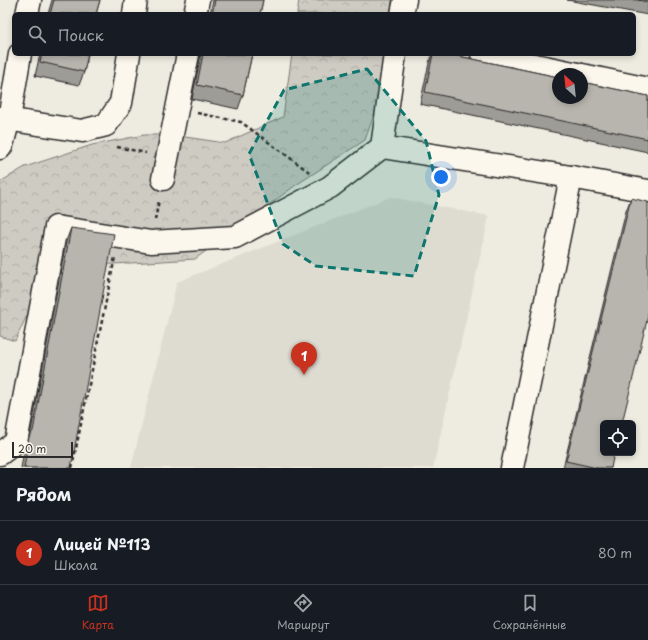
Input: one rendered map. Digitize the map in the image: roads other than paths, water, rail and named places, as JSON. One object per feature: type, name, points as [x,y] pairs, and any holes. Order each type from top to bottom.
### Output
[{"type":"lane","points":[[27,12],[30,0]]},
{"type":"lane","points":[[134,12],[136,0]]},
{"type":"lane","points":[[195,12],[198,0]]},
{"type":"lane","points":[[402,12],[405,0]]},
{"type":"lane","points":[[0,148],[2,146],[5,119],[20,56]]},
{"type":"lane","points":[[5,119],[82,131],[106,126],[121,103],[129,56]]},
{"type":"lane","points":[[163,179],[166,157],[188,56]]},
{"type":"lane","points":[[0,454],[16,442],[56,227],[151,242],[235,237],[330,187],[382,147],[395,56]]},
{"type":"lane","points":[[492,56],[552,69]]},
{"type":"lane","points":[[588,76],[648,89]]},
{"type":"lane","points":[[382,147],[571,177],[648,191]]},
{"type":"lane","points":[[512,468],[571,177]]},
{"type":"place","name":"Лицей №113","points":[[304,375]]}]
